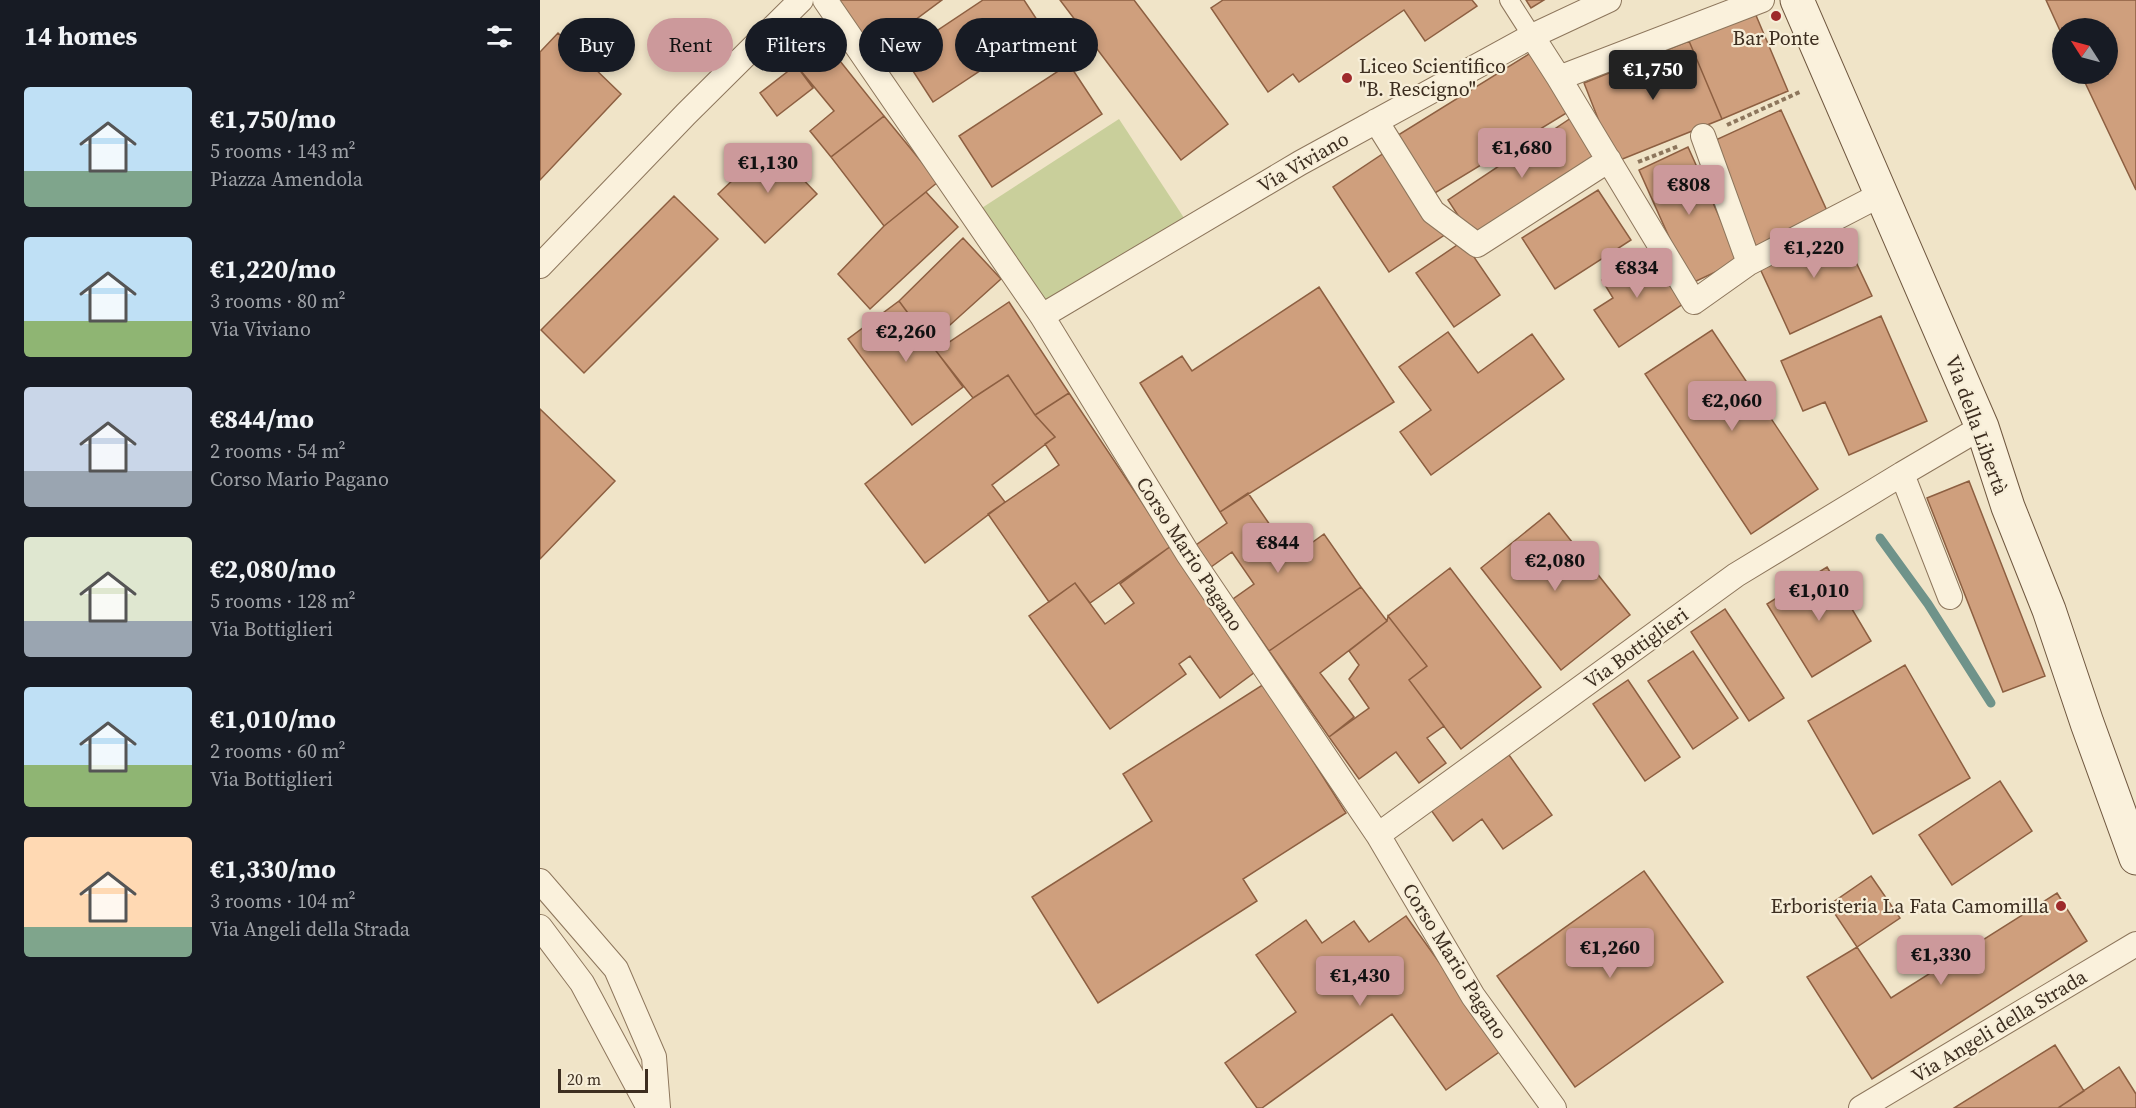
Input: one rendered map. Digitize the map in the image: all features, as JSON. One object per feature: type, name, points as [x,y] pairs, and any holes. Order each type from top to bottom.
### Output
[{"type":"main road","name":"Via della Libertà","points":[[1797,0],[1982,427],[2008,507],[2049,610],[2136,858]]},
{"type":"street","points":[[540,266],[686,114],[801,0]]},
{"type":"street","name":"Corso Mario Pagano","points":[[825,0],[1042,316],[1188,554],[1378,836],[1473,996],[1554,1108]]},
{"type":"street","points":[[1509,0],[1559,78],[1694,302],[1749,263],[1882,194]]},
{"type":"street","name":"Via Viviano","points":[[1042,316],[1300,163],[1532,36],[1609,0]]},
{"type":"street","points":[[1559,78],[1762,0]]},
{"type":"street","points":[[1376,121],[1433,212],[1477,245],[1609,160]]},
{"type":"street","points":[[1703,136],[1749,263]]},
{"type":"street","name":"Via Bottiglieri","points":[[1378,836],[1736,575],[1982,427]]},
{"type":"street","points":[[1902,474],[1950,597]]},
{"type":"street","points":[[540,881],[616,969],[654,1057],[658,1108]]},
{"type":"street","points":[[540,927],[582,983],[649,1108]]},
{"type":"street","name":"Via Angeli della Strada","points":[[1862,1108],[2136,944]]},
{"type":"green space","points":[[1119,119],[1190,227],[1042,316],[971,215]]},
{"type":"building","points":[[833,0],[942,0],[918,18],[859,18],[859,35]]},
{"type":"building","points":[[983,0],[1024,0],[1036,18],[956,18]]},
{"type":"building","points":[[1060,0],[1134,0],[1228,124],[1181,160],[1098,50],[1098,18],[1074,18]]},
{"type":"building","points":[[1223,0],[1472,0],[1477,6],[1425,41],[1404,10],[1299,82],[1293,74],[1268,92],[1211,8]]},
{"type":"building","points":[[1526,0],[1544,0],[1531,8]]},
{"type":"building","points":[[2046,0],[2136,0],[2136,190],[2086,84],[2118,84],[2118,18],[2054,18]]},
{"type":"building","points":[[1755,13],[1788,91],[1722,119],[1689,41]]},
{"type":"building","points":[[955,19],[955,72],[978,72],[933,102],[914,72],[943,72],[943,27]]},
{"type":"building","points":[[558,33],[558,72],[598,72],[621,94],[540,180],[540,52]]},
{"type":"building","points":[[1689,41],[1722,119],[1615,162],[1584,83]]},
{"type":"building","points":[[1537,49],[1573,109],[1430,196],[1395,137]]},
{"type":"building","points":[[847,70],[884,116],[831,157],[810,131],[834,111],[802,72],[847,72]]},
{"type":"building","points":[[787,72],[801,72],[813,88],[777,116],[760,93]]},
{"type":"building","points":[[1057,72],[1074,72],[1102,114],[992,187],[959,136]]},
{"type":"building","points":[[1781,110],[1828,213],[1756,246],[1709,143]]},
{"type":"building","points":[[884,116],[938,182],[884,226],[831,157]]},
{"type":"building","points":[[1571,118],[1597,158],[1474,240],[1448,200]]},
{"type":"building","points":[[770,145],[817,194],[765,243],[718,194]]},
{"type":"building","points":[[1688,147],[1739,261],[1690,284],[1639,170]]},
{"type":"building","points":[[1390,149],[1446,234],[1389,272],[1333,187]]},
{"type":"building","points":[[1598,190],[1631,240],[1555,289],[1522,238]]},
{"type":"building","points":[[926,192],[958,227],[870,309],[838,274],[884,226]]},
{"type":"building","points":[[674,196],[718,239],[584,373],[541,330]]},
{"type":"building","points":[[1838,224],[1872,296],[1790,334],[1757,262]]},
{"type":"building","points":[[963,238],[1001,279],[930,343],[899,301]]},
{"type":"building","points":[[1463,241],[1500,295],[1454,327],[1416,273]]},
{"type":"building","points":[[1648,250],[1683,304],[1619,347],[1594,310],[1613,298],[1602,280]]},
{"type":"building","points":[[1319,287],[1394,402],[1220,512],[1140,383],[1182,356],[1192,371]]},
{"type":"building","points":[[899,301],[963,387],[912,425],[848,339]]},
{"type":"building","points":[[1009,302],[1069,393],[1035,415],[1008,375],[973,398],[936,351]]},
{"type":"building","points":[[1881,316],[1927,421],[1849,455],[1825,402],[1803,411],[1781,361]]},
{"type":"building","points":[[1712,330],[1818,489],[1751,534],[1645,374]]},
{"type":"building","points":[[1448,332],[1478,373],[1532,334],[1564,379],[1431,475],[1400,432],[1431,410],[1399,367]]},
{"type":"building","points":[[1008,375],[1035,415],[1055,437],[992,485],[1005,502],[925,563],[865,484],[973,398]]},
{"type":"building","points":[[1069,393],[1171,546],[1090,603],[1075,583],[1049,602],[988,514],[1059,465],[1045,444],[1055,437],[1035,415]]},
{"type":"building","points":[[540,409],[615,481],[540,559]]},
{"type":"building","points":[[1969,481],[2045,676],[2003,692],[1927,498]]},
{"type":"building","points":[[1248,493],[1292,557],[1324,534],[1361,587],[1269,651],[1233,599],[1254,584],[1232,552],[1211,567],[1196,545],[1227,523],[1220,512]]},
{"type":"building","points":[[1549,513],[1630,615],[1561,670],[1481,568]]},
{"type":"building","points":[[1171,546],[1259,669],[1220,698],[1190,656],[1179,664],[1186,674],[1110,729],[1029,616],[1075,583],[1105,624],[1134,603],[1120,584]]},
{"type":"building","points":[[1827,567],[1871,641],[1812,677],[1767,604]]},
{"type":"building","points":[[1450,568],[1541,687],[1461,749],[1409,680],[1427,666],[1388,616]]},
{"type":"building","points":[[1361,587],[1387,621],[1320,673],[1354,717],[1329,737],[1269,651]]},
{"type":"building","points":[[1725,609],[1784,698],[1749,721],[1691,632]]},
{"type":"building","points":[[1388,616],[1427,666],[1409,680],[1444,726],[1427,738],[1446,763],[1419,783],[1396,752],[1359,779],[1329,737],[1369,708],[1349,679],[1359,665],[1349,651],[1387,621]]},
{"type":"building","points":[[1693,651],[1738,718],[1693,749],[1648,681]]},
{"type":"building","points":[[1905,665],[1970,778],[1873,834],[1808,721]]},
{"type":"building","points":[[1628,680],[1680,757],[1645,781],[1593,704]]},
{"type":"building","points":[[1264,684],[1346,813],[1243,879],[1257,901],[1098,1003],[1032,897],[1152,821],[1123,774]]},
{"type":"building","points":[[1509,755],[1552,815],[1503,849],[1482,819],[1453,841],[1431,810]]},
{"type":"building","points":[[2000,781],[2032,831],[1952,885],[1919,835]]},
{"type":"building","points":[[1644,871],[1723,982],[1575,1087],[1497,976]]},
{"type":"building","points":[[1871,876],[1900,918],[1857,947],[1829,905]]},
{"type":"building","points":[[2057,893],[2087,941],[1872,1079],[1807,977],[1857,947],[1891,998]]},
{"type":"building","points":[[1406,916],[1502,1050],[1446,1090],[1392,1014],[1262,1108],[1257,1108],[1225,1063],[1296,1012],[1256,955],[1306,920],[1322,943],[1354,921],[1369,942]]},
{"type":"building","points":[[2055,1045],[2084,1091],[2058,1108],[1954,1108]]},
{"type":"building","points":[[2119,1067],[2136,1094],[2136,1108],[2058,1108]]},
{"type":"waterway","points":[[1880,538],[1928,604],[1991,703]]},
{"type":"place","name":"Bar Ponte","points":[[1776,16]]},
{"type":"place","name":"Liceo Scientifico \"B. Rescigno\"","points":[[1347,78]]},
{"type":"place","name":"Erboristeria La Fata Camomilla","points":[[2061,906]]}]
